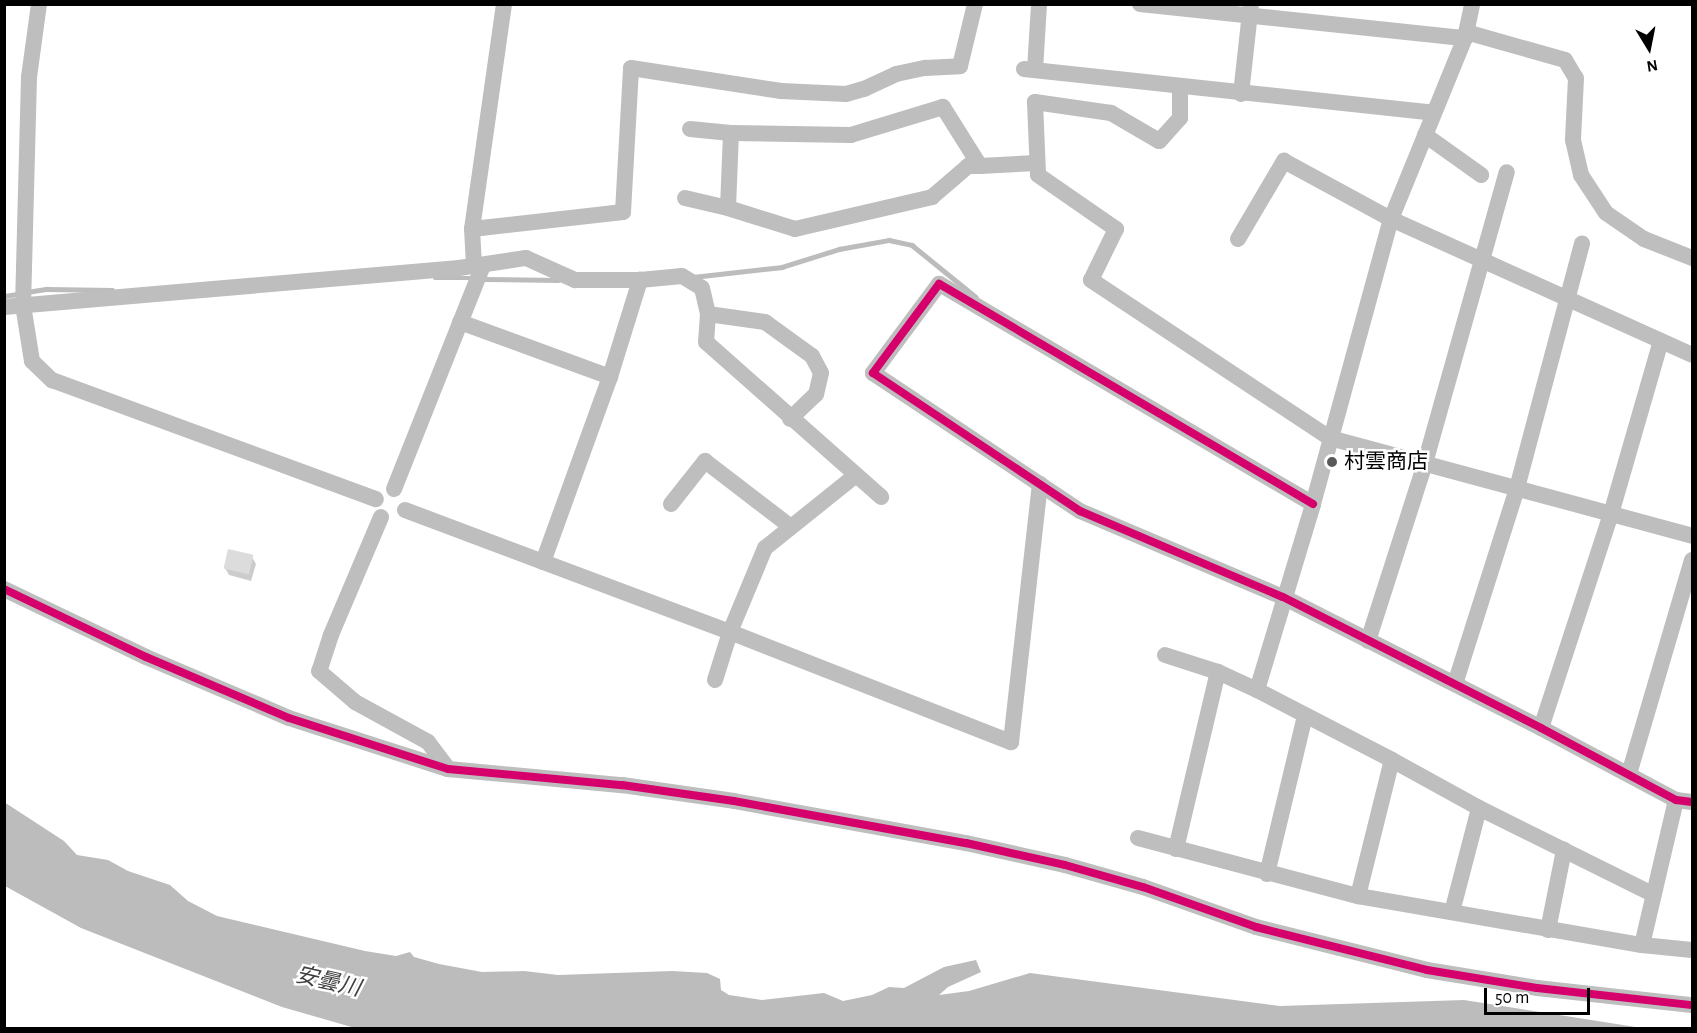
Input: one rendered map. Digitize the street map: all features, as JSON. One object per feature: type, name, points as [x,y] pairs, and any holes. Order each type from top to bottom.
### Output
[{"type":"street","points":[[39,4],[29,77],[23,305],[32,361],[52,380],[376,499]]},
{"type":"street","points":[[394,489],[460,322],[478,265],[472,229],[504,4]]},
{"type":"street","points":[[472,229],[622,212],[631,68],[781,91],[846,94],[864,89],[896,74],[926,68],[960,66],[975,4]]},
{"type":"street","points":[[1039,4],[1029,69],[1241,94],[1434,113]]},
{"type":"street","points":[[1140,4],[1250,10],[1466,35],[1565,60],[1576,78],[1573,140],[1581,175],[1606,213],[1644,239],[1692,258]]},
{"type":"street","points":[[1257,690],[1312,504],[1391,219],[1466,35],[1472,4]]},
{"type":"street","points":[[1241,94],[1250,10]]},
{"type":"street","points":[[1180,87],[1180,118],[1159,141],[1111,113],[1035,102],[1038,175],[1116,229],[1091,280],[1330,438],[1692,536]]},
{"type":"street","points":[[690,129],[731,133],[851,135],[943,107],[980,166]]},
{"type":"street","points":[[728,208],[731,133]]},
{"type":"street","points":[[1425,135],[1481,175]]},
{"type":"street","points":[[1238,239],[1284,161],[1391,219],[1692,355]]},
{"type":"street","points":[[684,198],[728,208],[795,230],[932,197],[968,166],[1038,163]]},
{"type":"street","points":[[1368,641],[1425,463],[1507,171]]},
{"type":"street","points":[[1455,684],[1517,488],[1581,244]]},
{"type":"street","points":[[4,307],[478,265],[526,258],[575,280],[640,280],[682,276],[702,288],[708,314],[706,342],[790,419],[881,497]]},
{"type":"street","points":[[543,562],[610,377],[640,280]]},
{"type":"street","points":[[1312,504],[939,284],[873,373],[1080,511],[1283,597],[1684,801],[1654,895],[1642,945]]},
{"type":"street","points":[[708,314],[765,322],[812,356],[821,373],[816,394],[790,419]]},
{"type":"street","points":[[460,322],[610,377]]},
{"type":"street","points":[[1541,728],[1611,514],[1661,341]]},
{"type":"street","points":[[671,504],[705,461],[791,527]]},
{"type":"street","points":[[715,680],[730,632],[765,548],[855,476]]},
{"type":"street","points":[[405,510],[730,632],[1011,742],[1040,484]]},
{"type":"street","points":[[385,489],[394,489],[406,499],[405,510],[395,519],[381,517],[375,509],[376,499],[385,489]]},
{"type":"street","points":[[381,517],[331,635],[319,671],[355,702],[428,742],[448,769]]},
{"type":"street","points":[[1629,774],[1692,560]]},
{"type":"street","points":[[4,589],[146,657],[289,718],[448,769],[622,785],[734,801],[966,843],[1065,865],[1143,887],[1256,927],[1427,970],[1538,988],[1692,1005]]},
{"type":"street","points":[[1165,655],[1218,672],[1257,690],[1479,808],[1654,895]]},
{"type":"street","points":[[1176,849],[1218,672]]},
{"type":"street","points":[[1267,874],[1305,716]]},
{"type":"street","points":[[1358,896],[1392,760]]},
{"type":"street","points":[[1452,912],[1479,808]]},
{"type":"street","points":[[1138,838],[1267,874],[1358,896],[1548,930],[1642,945],[1692,950]]},
{"type":"street","points":[[1548,930],[1564,850]]},
{"type":"water","name":"安曇川","points":[[4,802],[64,841],[77,855],[108,860],[128,871],[170,885],[188,901],[217,916],[365,951],[396,956],[410,952],[414,957],[439,964],[482,972],[524,971],[558,975],[672,971],[707,973],[720,979],[721,990],[729,995],[762,1000],[824,993],[843,1001],[872,995],[889,987],[904,988],[944,967],[976,960],[981,972],[948,987],[939,995],[969,991],[1030,973],[1280,1006],[1464,1000],[1642,1028],[355,1028],[282,1007],[81,928],[5,886]]},
{"type":"building","points":[[228,549],[253,555],[249,574],[224,568]]},
{"type":"waterway","points":[[693,277],[782,267],[839,249],[889,240],[912,245],[976,297]]},
{"type":"waterway","points":[[435,278],[474,278]]},
{"type":"waterway","points":[[483,279],[558,280]]},
{"type":"waterway","points":[[27,292],[47,289],[112,290]]},
{"type":"waterway","points":[[4,296],[19,294]]},
{"type":"cycle path","points":[[1313,504],[939,284],[873,373],[1080,511],[1283,597],[1541,728],[1676,800],[1692,802]]},
{"type":"cycle path","points":[[4,589],[146,657],[289,718],[448,769],[622,785],[734,801],[966,843],[1065,865],[1143,887],[1256,927],[1427,970],[1537,988],[1692,1005]]},
{"type":"place","name":"村雲商店","points":[[1332,462]]}]
